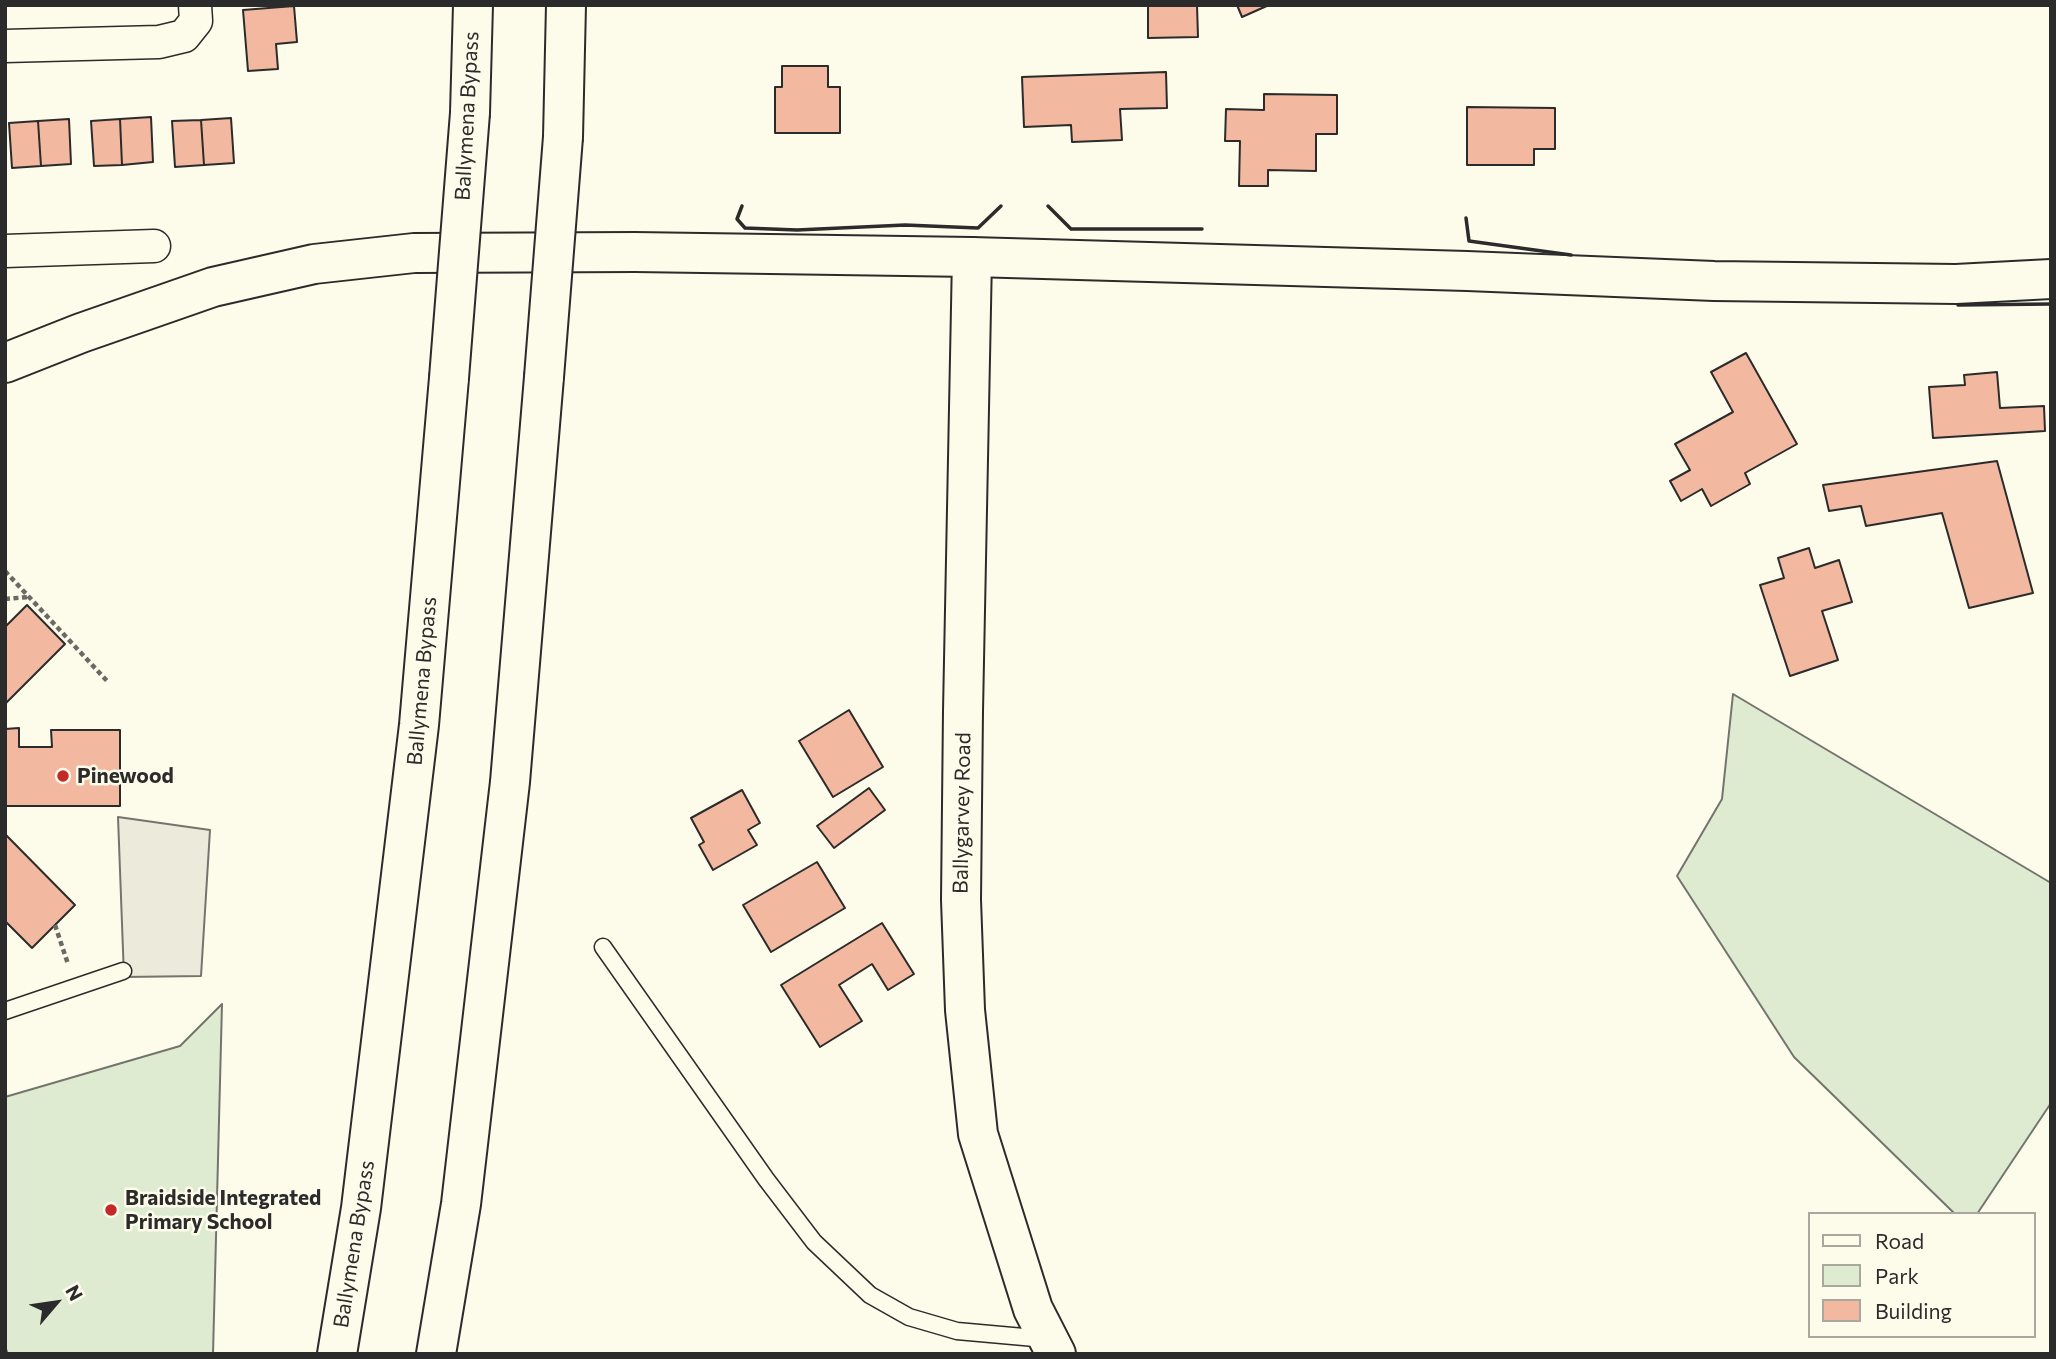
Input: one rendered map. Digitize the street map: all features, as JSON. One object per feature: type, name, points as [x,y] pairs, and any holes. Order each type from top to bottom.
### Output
[{"type":"main road","name":"Ballymena Bypass","points":[[337,1354],[361,1208],[419,725],[470,113],[473,5]]},
{"type":"main road","points":[[436,1354],[461,1203],[510,782],[563,137],[566,5]]},
{"type":"main road","points":[[5,363],[213,287],[314,264],[414,253],[635,252],[972,257],[1714,281],[1956,284],[2051,279]]},
{"type":"main road","name":"Ballygarvey Road","points":[[972,257],[961,859],[965,1010],[978,1134],[1033,1309],[1052,1346]]},
{"type":"street","points":[[5,46],[159,42],[184,36],[196,21],[195,5]]},
{"type":"street","points":[[5,251],[154,246]]},
{"type":"lane","points":[[603,947],[766,1179],[814,1241],[870,1295],[909,1317],[957,1331],[1052,1346]]},
{"type":"lane","points":[[5,1011],[123,971]]},
{"type":"path","points":[[5,571],[108,682]]},
{"type":"path","points":[[5,598],[30,597]]},
{"type":"path","points":[[55,925],[75,987]]},
{"type":"green space","points":[[1733,694],[2051,883],[2051,1103],[1978,1212],[1953,1212],[1794,1057],[1677,876],[1722,799]]},
{"type":"green space","name":"Braidside Integrated Primary School","points":[[222,1004],[213,1354],[8,1354],[5,1347],[5,1097],[180,1046]]},
{"type":"shaded area","points":[[118,817],[210,830],[201,976],[124,977]]},
{"type":"building","points":[[1148,5],[1197,5],[1198,37],[1148,38]]},
{"type":"building","points":[[1237,5],[1269,5],[1242,17]]},
{"type":"building","points":[[294,6],[297,42],[276,44],[278,69],[248,71],[243,10]]},
{"type":"building","points":[[782,66],[828,66],[828,87],[840,87],[840,133],[775,133],[775,87],[782,87]]},
{"type":"building","points":[[1166,72],[1167,108],[1120,109],[1122,140],[1072,142],[1071,125],[1024,127],[1022,77]]},
{"type":"building","points":[[1264,94],[1337,95],[1337,134],[1316,134],[1316,171],[1268,170],[1268,186],[1239,186],[1240,141],[1225,141],[1226,109],[1264,110]]},
{"type":"building","points":[[1467,107],[1555,108],[1555,149],[1534,149],[1534,165],[1467,165]]},
{"type":"building","points":[[151,117],[153,162],[122,165],[120,119]]},
{"type":"building","points":[[231,118],[234,163],[204,165],[201,120]]},
{"type":"building","points":[[69,119],[71,164],[41,166],[38,121]]},
{"type":"building","points":[[120,119],[122,165],[94,166],[91,121]]},
{"type":"building","points":[[201,120],[204,165],[175,167],[172,121]]},
{"type":"building","points":[[38,121],[41,166],[12,168],[9,123]]},
{"type":"building","points":[[1746,353],[1797,444],[1745,473],[1750,484],[1711,506],[1702,489],[1681,501],[1670,481],[1690,470],[1675,444],[1733,412],[1711,372]]},
{"type":"building","points":[[1997,372],[2000,408],[2044,406],[2045,431],[1933,438],[1929,387],[1965,385],[1964,375]]},
{"type":"building","points":[[1997,461],[2033,593],[1969,608],[1942,513],[1866,526],[1861,506],[1829,511],[1823,485]]},
{"type":"building","points":[[1809,548],[1815,568],[1839,560],[1852,602],[1822,611],[1838,660],[1790,676],[1760,585],[1784,578],[1778,558]]},
{"type":"building","points":[[27,605],[65,644],[5,704],[5,627]]},
{"type":"building","points":[[849,710],[883,767],[833,797],[799,741]]},
{"type":"building","name":"Pinewood","points":[[19,728],[19,747],[52,747],[51,730],[120,730],[120,806],[5,806],[5,729]]},
{"type":"building","points":[[869,788],[885,810],[834,848],[817,826]]},
{"type":"building","points":[[742,790],[760,823],[748,830],[757,845],[713,870],[699,845],[704,842],[691,818]]},
{"type":"building","points":[[5,834],[75,905],[32,948],[5,921]]},
{"type":"building","points":[[817,862],[845,908],[771,952],[743,905]]},
{"type":"building","points":[[882,923],[914,974],[888,990],[872,964],[839,985],[862,1021],[820,1047],[781,985]]},
{"type":"wall","points":[[742,206],[737,219],[745,228],[797,230],[905,225],[978,228],[1001,206]]},
{"type":"wall","points":[[1048,206],[1071,229],[1202,229]]},
{"type":"wall","points":[[1466,218],[1469,241],[1571,255]]},
{"type":"wall","points":[[1958,305],[2051,304]]},
{"type":"place","name":"Pinewood","points":[[63,776]]},
{"type":"place","name":"Braidside Integrated Primary School","points":[[111,1210]]}]
